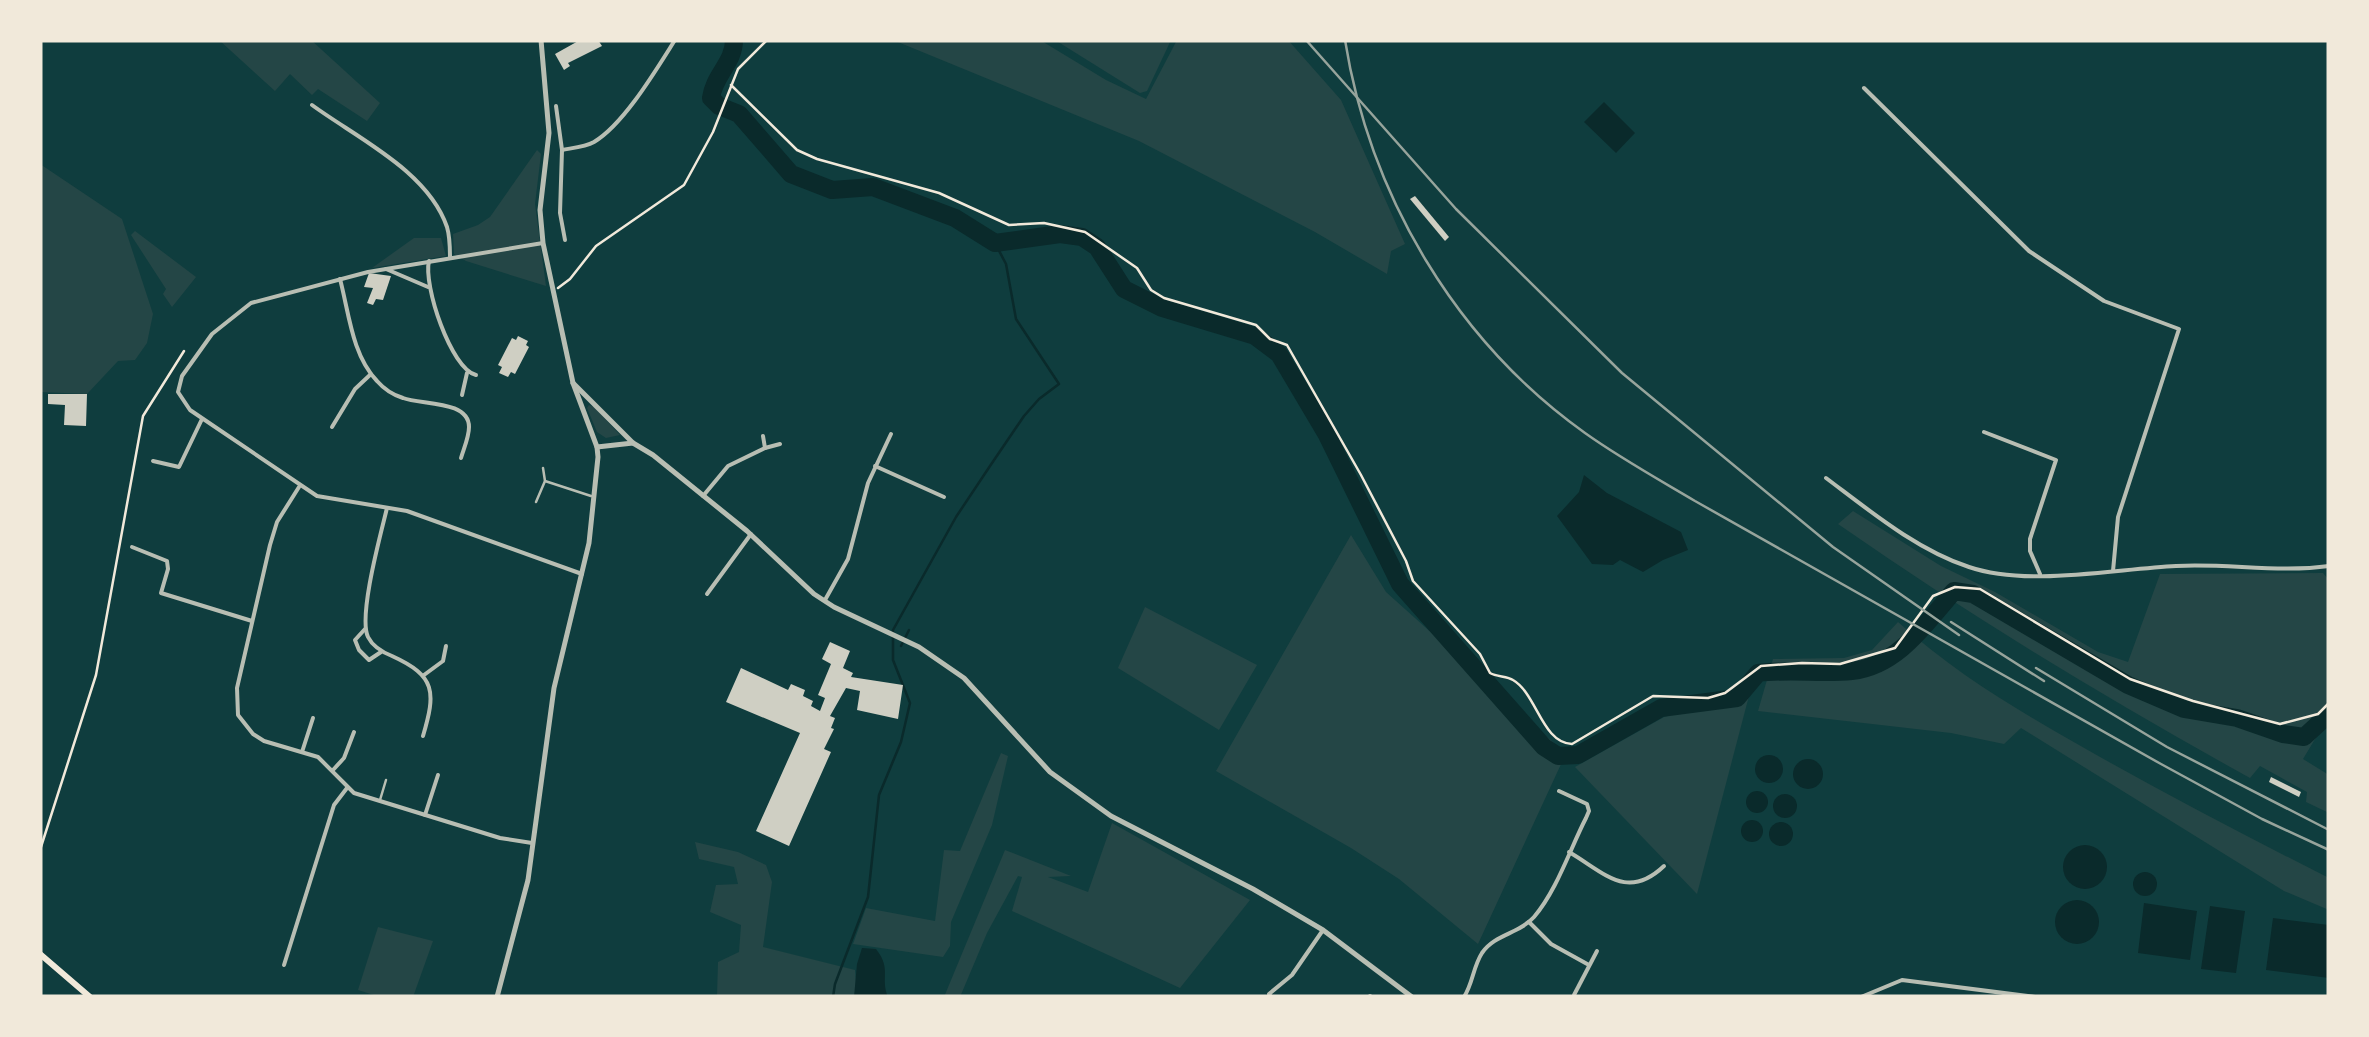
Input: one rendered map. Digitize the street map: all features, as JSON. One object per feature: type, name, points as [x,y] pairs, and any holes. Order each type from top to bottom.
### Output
[{"type":"main road","points":[[40,954],[90,997]]},
{"type":"street","points":[[496,997],[522,909],[554,688],[582,574],[595,497],[598,446],[572,383],[543,244],[540,210],[548,133],[541,40]]},
{"type":"street","points":[[562,150],[587,145],[601,136],[632,103],[675,40]]},
{"type":"street","points":[[1864,88],[2029,251],[2104,301],[2180,329],[2118,517],[2114,571]]},
{"type":"street","points":[[312,105],[420,186],[446,224],[450,258]]},
{"type":"street","points":[[556,106],[566,240]]},
{"type":"street","points":[[544,182],[559,184]]},
{"type":"street","points":[[543,244],[340,278],[251,303],[223,324],[200,350],[178,392],[182,402],[202,419],[299,486],[326,500],[432,519],[582,574]]},
{"type":"street","points":[[429,261],[428,287],[467,373],[462,395]]},
{"type":"street","points":[[386,269],[428,287]]},
{"type":"street","points":[[340,278],[359,354],[371,374],[401,398],[463,413],[469,432],[460,458]]},
{"type":"street","points":[[467,373],[476,375]]},
{"type":"street","points":[[332,427],[355,389],[371,374]]},
{"type":"street","points":[[572,383],[634,443],[751,534],[824,601],[919,646],[964,678],[1033,757],[1112,816],[1323,930],[1412,997]]},
{"type":"street","points":[[153,461],[179,467],[202,419]]},
{"type":"street","points":[[1984,432],[2056,460],[2030,539],[2030,551],[2040,574]]},
{"type":"street","points":[[824,601],[848,559],[875,466],[891,434]]},
{"type":"street","points":[[763,436],[765,448]]},
{"type":"street","points":[[598,446],[634,443]]},
{"type":"street","points":[[703,496],[728,466],[780,444]]},
{"type":"street","points":[[875,466],[944,497]]},
{"type":"street","points":[[1826,478],[1916,541],[1956,562],[1985,571],[2040,574],[2175,566],[2329,566]]},
{"type":"street","points":[[299,486],[273,532],[237,688],[238,714],[258,738],[318,758],[357,794],[500,838],[532,843]]},
{"type":"street","points":[[382,652],[370,660],[355,640],[365,629],[387,508]]},
{"type":"street","points":[[707,594],[751,534]]},
{"type":"street","points":[[132,547],[167,561],[161,594],[252,621]]},
{"type":"street","points":[[365,629],[372,644],[382,652],[414,666],[424,675],[431,696],[424,736]]},
{"type":"street","points":[[424,675],[442,661],[446,646]]},
{"type":"street","points":[[302,752],[313,718]]},
{"type":"street","points":[[333,770],[344,758],[354,732]]},
{"type":"street","points":[[425,815],[438,775]]},
{"type":"street","points":[[284,965],[334,805],[347,788]]},
{"type":"street","points":[[1464,997],[1478,960],[1488,946],[1529,922],[1544,902],[1589,810],[1587,804],[1559,792]]},
{"type":"street","points":[[1569,852],[1627,884],[1644,882],[1664,866]]},
{"type":"street","points":[[1529,922],[1551,944],[1589,965]]},
{"type":"street","points":[[1262,997],[1270,995],[1292,975],[1323,930]]},
{"type":"street","points":[[1574,995],[1598,951]]},
{"type":"street","points":[[1861,997],[1902,980],[2035,997]]},
{"type":"lane","points":[[536,502],[545,481],[543,468]]},
{"type":"lane","points":[[545,481],[595,497]]},
{"type":"lane","points":[[380,802],[386,780]]},
{"type":"path","points":[[552,291],[570,279],[596,246],[684,185],[720,115],[738,68],[767,40]]},
{"type":"path","points":[[730,85],[797,150],[939,193],[1009,225],[1044,222],[1084,232],[1137,268],[1151,290],[1164,298],[1256,324],[1270,339],[1287,344],[1347,450],[1413,581],[1480,654],[1490,673],[1513,679],[1550,733],[1562,743],[1572,744],[1653,696],[1708,698],[1725,692],[1760,666],[1840,664],[1895,648],[1934,596],[1955,586],[1980,589],[2130,679],[2193,701],[2280,724],[2318,714],[2329,703]]},
{"type":"path","points":[[40,850],[96,675],[143,416],[184,351]]},
{"type":"shaded area","points":[[219,40],[311,40],[380,103],[367,121],[318,89],[312,95],[290,74],[275,91]]},
{"type":"shaded area","points":[[893,40],[1040,40],[1146,99],[1177,40],[1288,40],[1341,100],[1405,244],[1391,251],[1387,274],[1139,141]]},
{"type":"shaded area","points":[[1055,40],[1171,40],[1147,91],[1140,93]]},
{"type":"shaded area","points":[[1604,102],[1635,133],[1616,153],[1584,122]]},
{"type":"shaded area","points":[[537,150],[541,154],[535,204],[546,286],[454,254],[453,234],[490,217]]},
{"type":"shaded area","points":[[40,164],[122,219],[153,314],[147,343],[135,360],[118,361],[87,394],[40,392]]},
{"type":"shaded area","points":[[135,231],[196,277],[172,307],[163,294],[166,289],[131,235]]},
{"type":"shaded area","points":[[414,238],[441,238],[446,256],[372,268]]},
{"type":"shaded area","points":[[589,405],[620,435],[606,438],[597,432]]},
{"type":"shaded area","points":[[1584,475],[1607,493],[1681,532],[1688,550],[1643,572],[1620,560],[1613,565],[1592,564],[1557,516],[1579,492]]},
{"type":"shaded area","points":[[1853,511],[1941,566],[1995,592],[2098,652],[2128,662],[2160,574],[2323,573],[2329,580],[2329,716],[2303,759],[2329,775],[2329,813],[2306,802],[2307,792],[2260,766],[2250,778],[1989,624],[1838,524]]},
{"type":"shaded area","points":[[1351,535],[1386,592],[1564,752],[1478,944],[1399,879],[1216,771]]},
{"type":"shaded area","points":[[1145,607],[1257,665],[1219,730],[1118,668]]},
{"type":"shaded area","points":[[1898,622],[1968,677],[2041,723],[2329,878],[2329,910],[2284,891],[2021,728],[2004,744],[1951,733],[1758,711],[1773,659],[1844,658],[1872,650]]},
{"type":"shaded area","points":[[1750,692],[1697,894],[1575,767],[1664,717]]},
{"type":"shaded area","points":[[1001,753],[1008,756],[992,825],[951,922],[950,946],[943,957],[853,944],[866,908],[935,921],[944,850],[960,851]]},
{"type":"shaded area","points":[[1769,755],[1779,759],[1783,769],[1779,779],[1769,783],[1759,779],[1755,769],[1759,759]]},
{"type":"shaded area","points":[[1808,759],[1819,763],[1823,774],[1819,785],[1808,789],[1797,785],[1793,774],[1797,763]]},
{"type":"shaded area","points":[[1757,791],[1765,794],[1765,810],[1757,813],[1749,810],[1746,802],[1749,794]]},
{"type":"shaded area","points":[[1785,794],[1797,806],[1785,818],[1773,806]]},
{"type":"shaded area","points":[[1752,820],[1760,823],[1760,839],[1752,842],[1744,839],[1741,831],[1744,823]]},
{"type":"shaded area","points":[[1781,822],[1793,834],[1781,846],[1769,834]]},
{"type":"shaded area","points":[[1112,823],[1250,900],[1180,988],[1012,911],[1022,877],[1018,876],[987,933],[960,997],[944,997],[1005,850],[1071,876],[1048,877],[1088,892]]},
{"type":"shaded area","points":[[695,842],[738,852],[766,865],[772,882],[763,947],[855,970],[857,997],[717,997],[718,962],[739,952],[741,925],[710,912],[716,885],[738,884],[734,867],[699,859]]},
{"type":"shaded area","points":[[2085,845],[2101,851],[2107,867],[2101,883],[2085,889],[2069,883],[2063,867],[2069,851]]},
{"type":"shaded area","points":[[2145,872],[2154,875],[2154,893],[2145,896],[2136,893],[2133,884],[2136,875]]},
{"type":"shaded area","points":[[2077,900],[2092,907],[2099,922],[2092,937],[2077,944],[2062,937],[2055,922],[2062,907]]},
{"type":"shaded area","points":[[2144,903],[2197,911],[2190,960],[2138,953]]},
{"type":"shaded area","points":[[2210,906],[2245,911],[2236,973],[2201,969]]},
{"type":"shaded area","points":[[2273,918],[2329,925],[2329,978],[2266,970]]},
{"type":"shaded area","points":[[378,927],[433,941],[413,997],[380,997],[358,990]]},
{"type":"shaded area","points":[[862,948],[876,949],[881,956],[888,997],[854,997]]},
{"type":"building","points":[[580,40],[598,40],[602,46],[568,63],[570,66],[564,70],[555,54]]},
{"type":"building","points":[[1415,196],[1449,237],[1445,241],[1410,199]]},
{"type":"building","points":[[369,273],[391,276],[383,300],[376,299],[373,305],[367,303],[373,288],[364,287]]},
{"type":"building","points":[[518,336],[528,341],[529,347],[515,374],[511,372],[508,377],[499,373],[502,367],[498,365],[512,338],[516,340]]},
{"type":"building","points":[[48,394],[87,394],[86,426],[64,425],[65,405],[48,404]]},
{"type":"building","points":[[830,642],[850,651],[843,668],[853,673],[851,677],[903,685],[898,719],[857,710],[860,691],[846,688],[830,716],[835,718],[831,728],[834,729],[824,749],[831,752],[789,846],[756,831],[800,733],[726,702],[741,668],[788,690],[791,684],[805,690],[803,696],[820,711],[825,698],[818,695],[831,664],[822,659]]},
{"type":"building","points":[[2271,777],[2301,792],[2299,797],[2269,782]]},
{"type":"waterway","points":[[734,40],[731,56],[711,98],[739,114],[791,174],[832,190],[873,187],[955,218],[995,243],[1060,234],[1082,237],[1097,247],[1124,289],[1162,308],[1255,336],[1279,354],[1327,435],[1400,584],[1544,747],[1558,756],[1578,755],[1661,708],[1737,698],[1758,673],[1852,671],[1883,661],[1910,641],[1954,591],[1973,594],[2128,685],[2184,709],[2237,718],[2304,737],[2329,714]]},
{"type":"waterway","points":[[833,997],[868,897],[879,795],[901,742],[910,703],[893,660],[893,630],[956,517],[990,466],[1024,416],[1059,384],[1016,319],[1006,264],[995,243]]},
{"type":"waterway","points":[[901,646],[909,630]]},
{"type":"railway","points":[[1306,40],[1456,209],[1622,373],[1833,547],[1959,635]]},
{"type":"railway","points":[[1345,40],[1357,98],[1375,154],[1426,261],[1497,355],[1539,396],[1598,442],[1695,501],[2161,764],[2329,850]]},
{"type":"railway","points":[[1951,622],[2044,681]]},
{"type":"railway","points":[[2036,668],[2167,747],[2329,830]]}]
